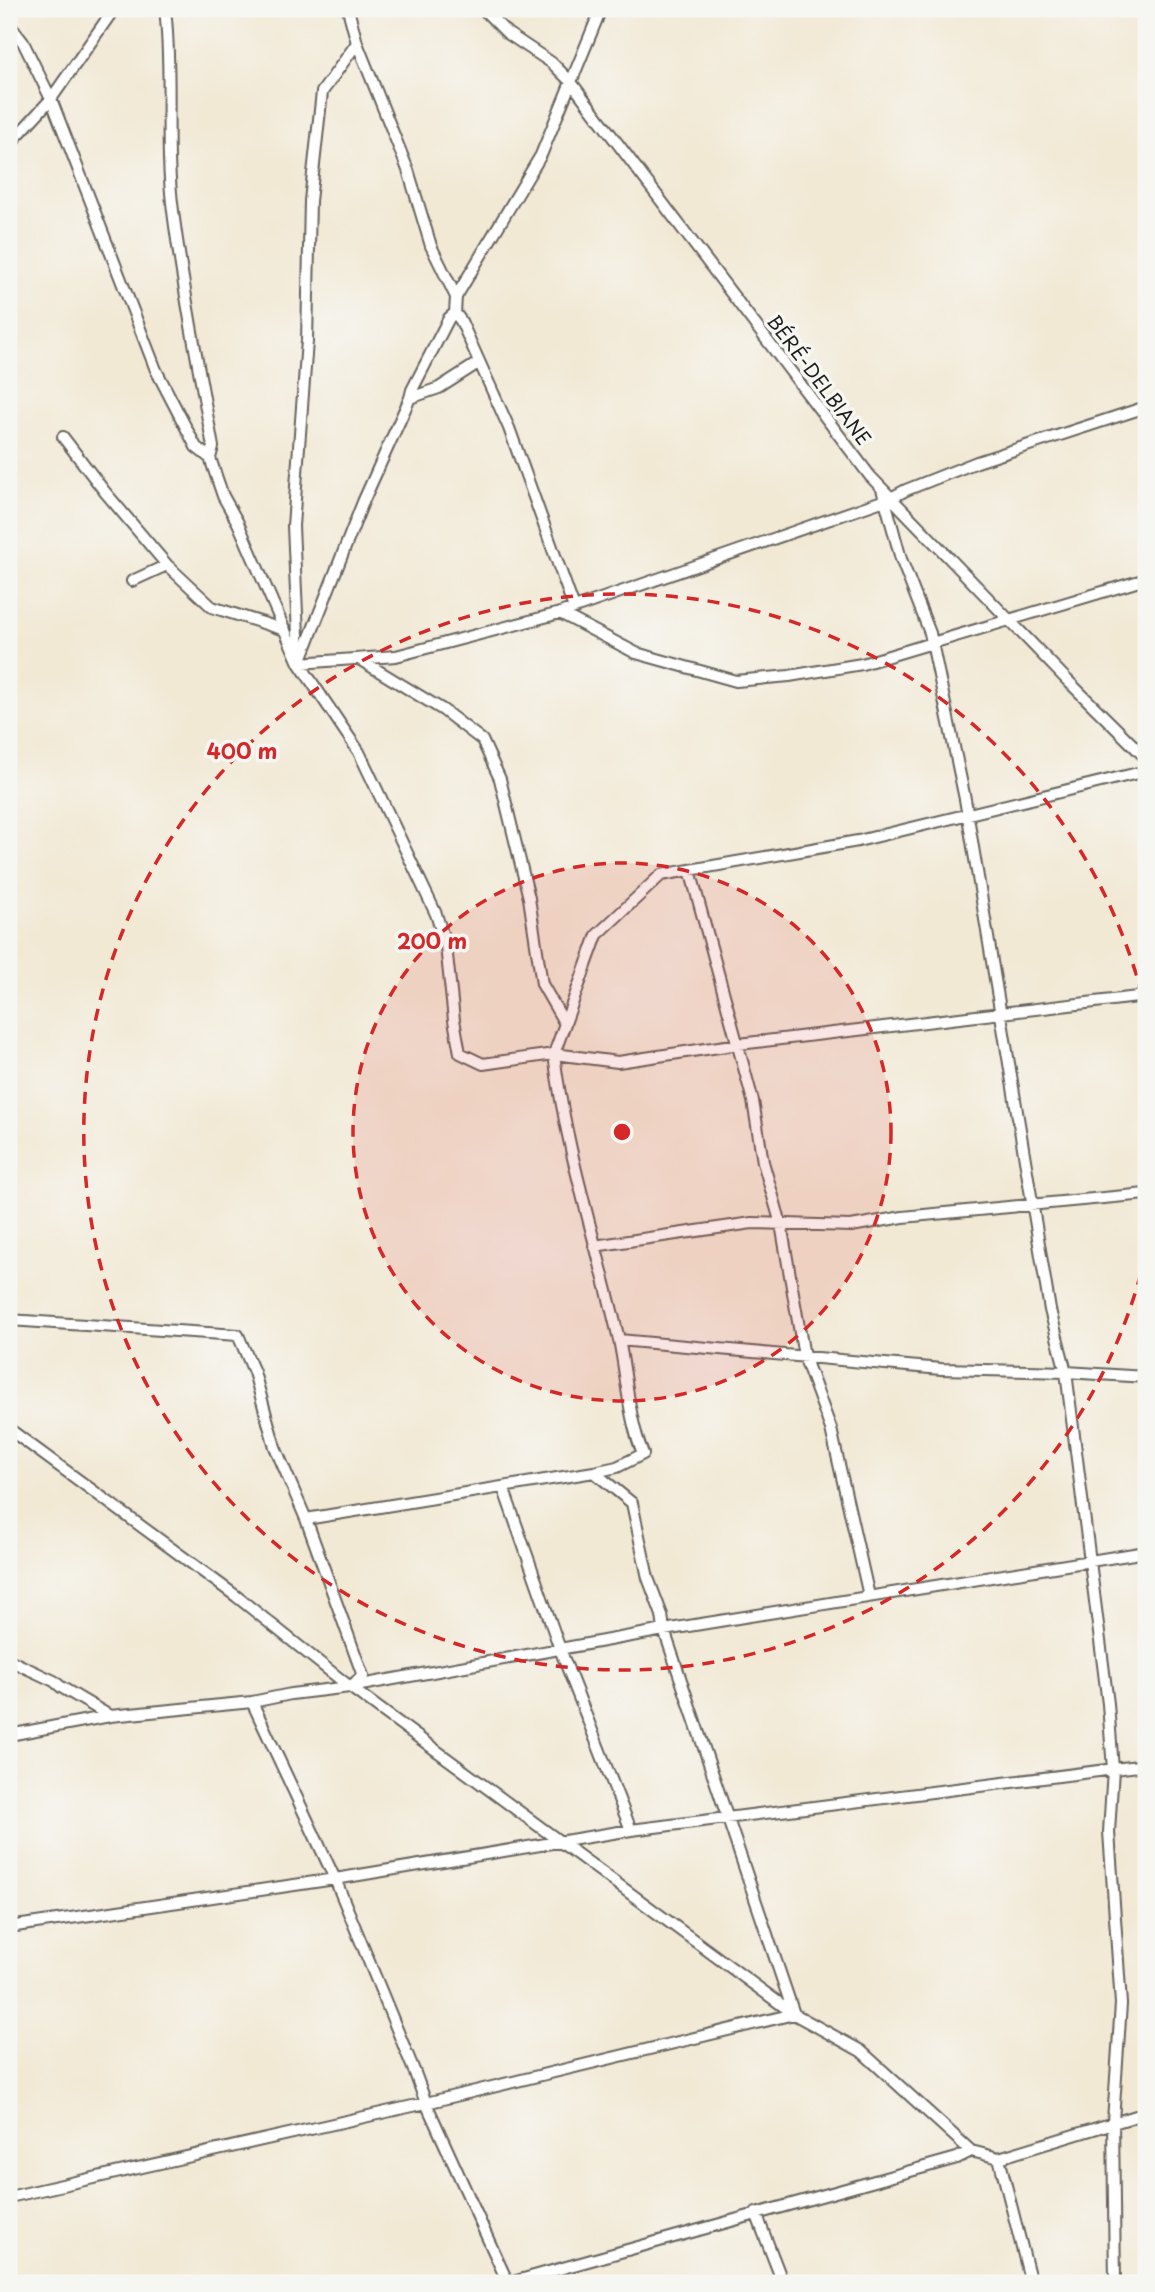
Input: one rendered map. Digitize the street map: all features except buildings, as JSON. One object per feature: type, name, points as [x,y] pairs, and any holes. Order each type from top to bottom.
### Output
[{"type":"street","points":[[9,145],[51,99],[114,9]]},
{"type":"street","points":[[165,9],[169,37],[169,142],[173,210],[213,447],[210,458]]},
{"type":"street","points":[[348,9],[357,43],[408,170],[431,246],[456,297]]},
{"type":"street","name":"BÉRÉ-DELBIANE","points":[[482,9],[507,33],[552,63],[571,82],[888,499]]},
{"type":"street","points":[[574,608],[513,439],[461,321],[455,313],[456,297],[541,155],[601,9]]},
{"type":"street","points":[[9,24],[23,42],[51,99],[156,370],[196,447],[210,458],[223,496],[238,523],[299,663],[359,752],[436,914],[446,946],[460,1053],[483,1064],[554,1054],[618,1062],[739,1044],[1146,996]]},
{"type":"street","points":[[299,663],[293,526],[307,341],[310,201],[321,92],[357,43]]},
{"type":"street","points":[[299,663],[362,502],[412,390],[449,318],[455,313]]},
{"type":"street","points":[[410,398],[439,388],[478,363]]},
{"type":"street","points":[[299,663],[396,656],[559,613],[888,499],[977,462],[1146,407]]},
{"type":"street","points":[[63,436],[105,492],[167,565],[212,607],[285,630]]},
{"type":"street","points":[[888,499],[1146,758]]},
{"type":"street","points":[[888,499],[901,559],[932,644],[967,815],[1050,1310],[1066,1372],[1108,1704],[1112,1769],[1109,1832],[1121,2004],[1113,2121],[1115,2283]]},
{"type":"street","points":[[132,582],[167,565]]},
{"type":"street","points":[[559,613],[636,653],[736,681],[863,664],[1146,579]]},
{"type":"street","points":[[358,659],[443,710],[482,740],[500,779],[529,898],[542,984],[565,1024]]},
{"type":"street","points":[[306,1519],[594,1472],[617,1467],[643,1454],[636,1437],[619,1340],[560,1103],[554,1054],[597,935],[661,875],[858,841],[1146,771]]},
{"type":"street","points":[[690,870],[739,1044],[753,1101],[762,1161],[781,1224],[804,1356],[831,1429],[869,1596]]},
{"type":"street","points":[[594,1246],[752,1223],[851,1226],[903,1217],[1146,1194]]},
{"type":"street","points":[[9,1320],[238,1335],[254,1372],[275,1447],[306,1519],[363,1676],[350,1687]]},
{"type":"street","points":[[619,1340],[941,1369],[1146,1377]]},
{"type":"street","points":[[9,1429],[236,1597],[350,1687],[794,2014],[861,2051],[971,2151],[999,2158],[1146,2113]]},
{"type":"street","points":[[594,1472],[632,1503],[648,1578],[662,1615],[664,1630],[794,2014]]},
{"type":"street","points":[[503,1487],[560,1649],[631,1830]]},
{"type":"street","points":[[9,1735],[110,1716],[252,1702],[350,1687],[664,1630],[1146,1552]]},
{"type":"street","points":[[9,1660],[54,1681],[110,1716]]},
{"type":"street","points":[[252,1702],[335,1879],[426,2103],[509,2283],[957,2158],[971,2151]]},
{"type":"street","points":[[9,1927],[335,1879],[631,1830],[1146,1765]]},
{"type":"street","points":[[9,2197],[426,2103],[794,2014]]},
{"type":"street","points":[[999,2158],[1031,2283]]},
{"type":"street","points":[[756,2213],[783,2283]]}]
